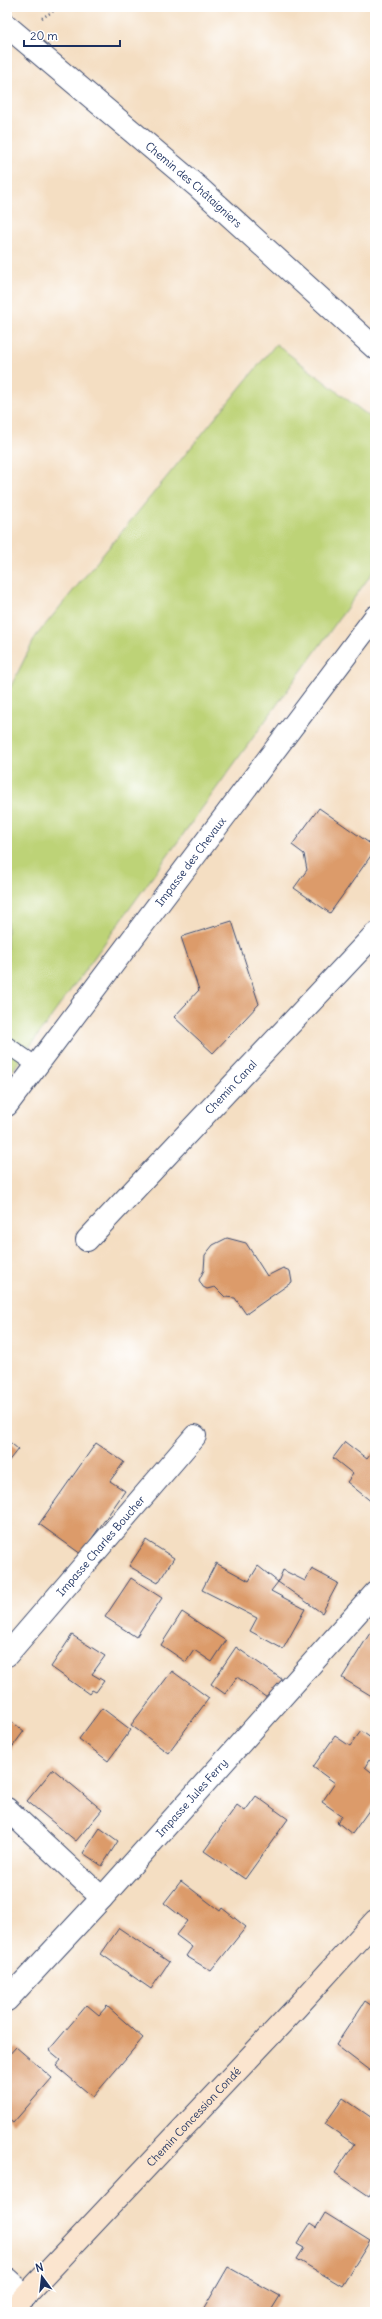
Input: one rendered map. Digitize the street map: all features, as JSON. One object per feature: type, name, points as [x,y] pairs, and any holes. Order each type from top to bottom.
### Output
[{"type":"street","name":"Chemin des Châtaigniers","points":[[7,26],[198,187],[375,348]]},
{"type":"street","name":"Impasse des Chevaux","points":[[7,1105],[375,617]]},
{"type":"street","name":"Chemin Canal","points":[[87,1240],[375,934]]},
{"type":"street","name":"Impasse Charles Boucher","points":[[7,1655],[196,1436]]},
{"type":"street","name":"Impasse Jules Ferry","points":[[7,2000],[102,1898],[375,1593]]},
{"type":"street","points":[[7,1809],[102,1898]]},
{"type":"street","name":"Chemin Concession Condé","points":[[10,2312],[298,2007],[375,1921]]},
{"type":"street","points":[[7,2279],[26,2296]]},
{"type":"lane","points":[[7,1046],[37,1066]]},
{"type":"green space","points":[[276,344],[375,421],[375,569],[7,1078],[7,694],[36,636]]},
{"type":"building","points":[[319,808],[375,847],[375,850],[330,913],[294,888],[307,870],[304,854],[292,845]]},
{"type":"building","points":[[232,921],[259,1004],[213,1053],[174,1017],[199,990],[181,937]]},
{"type":"building","points":[[227,1238],[246,1243],[267,1276],[283,1268],[290,1271],[292,1282],[246,1314],[235,1298],[225,1297],[215,1287],[207,1289],[203,1287],[199,1280],[204,1270],[205,1255],[213,1245]]},
{"type":"building","points":[[7,1440],[18,1449],[7,1463]]},
{"type":"building","points":[[345,1442],[367,1459],[372,1452],[375,1454],[375,1501],[373,1503],[347,1482],[353,1474],[333,1458]]},
{"type":"building","points":[[96,1443],[124,1462],[110,1481],[125,1491],[81,1554],[39,1524]]},
{"type":"building","points":[[146,1540],[174,1558],[158,1583],[129,1566]]},
{"type":"building","points":[[216,1563],[249,1581],[258,1566],[278,1582],[271,1591],[305,1609],[283,1649],[250,1631],[257,1618],[202,1590]]},
{"type":"building","points":[[312,1569],[338,1583],[322,1613],[278,1582],[283,1570],[305,1581]]},
{"type":"building","points":[[131,1578],[162,1598],[136,1637],[105,1617]]},
{"type":"building","points":[[182,1612],[226,1641],[212,1662],[194,1650],[186,1662],[161,1645]]},
{"type":"building","points":[[370,1633],[375,1636],[375,1698],[342,1678]]},
{"type":"building","points":[[72,1635],[105,1656],[92,1674],[104,1681],[96,1692],[92,1690],[89,1694],[51,1667]]},
{"type":"building","points":[[236,1647],[283,1680],[270,1700],[237,1677],[225,1694],[211,1684]]},
{"type":"building","points":[[172,1671],[209,1698],[168,1753],[131,1725]]},
{"type":"building","points":[[102,1708],[131,1730],[108,1761],[79,1739]]},
{"type":"building","points":[[7,1718],[24,1731],[7,1754]]},
{"type":"building","points":[[361,1731],[375,1741],[375,1764],[369,1760],[365,1767],[375,1775],[375,1802],[352,1834],[337,1822],[342,1816],[322,1802],[335,1783],[313,1767],[335,1736],[350,1746]]},
{"type":"building","points":[[53,1769],[102,1810],[76,1841],[27,1801]]},
{"type":"building","points":[[256,1796],[288,1819],[245,1879],[204,1851],[237,1805],[245,1811]]},
{"type":"building","points":[[100,1828],[118,1841],[102,1866],[83,1853]]},
{"type":"building","points":[[181,1881],[220,1911],[222,1908],[246,1927],[211,1971],[186,1956],[192,1947],[176,1935],[187,1921],[164,1903]]},
{"type":"building","points":[[119,1928],[169,1962],[151,1989],[101,1954]]},
{"type":"building","points":[[365,2001],[375,2008],[375,2064],[370,2071],[336,2045]]},
{"type":"building","points":[[87,2005],[99,2015],[107,2006],[143,2038],[93,2097],[56,2066],[61,2060],[49,2050]]},
{"type":"building","points":[[16,2047],[52,2078],[13,2123],[7,2118],[7,2057]]},
{"type":"building","points":[[343,2098],[375,2120],[375,2187],[369,2196],[335,2173],[354,2144],[325,2124]]},
{"type":"building","points":[[325,2213],[370,2241],[342,2286],[297,2259],[304,2248],[297,2244],[310,2224],[316,2228]]},
{"type":"building","points":[[228,2267],[280,2296],[270,2312],[202,2312]]}]
